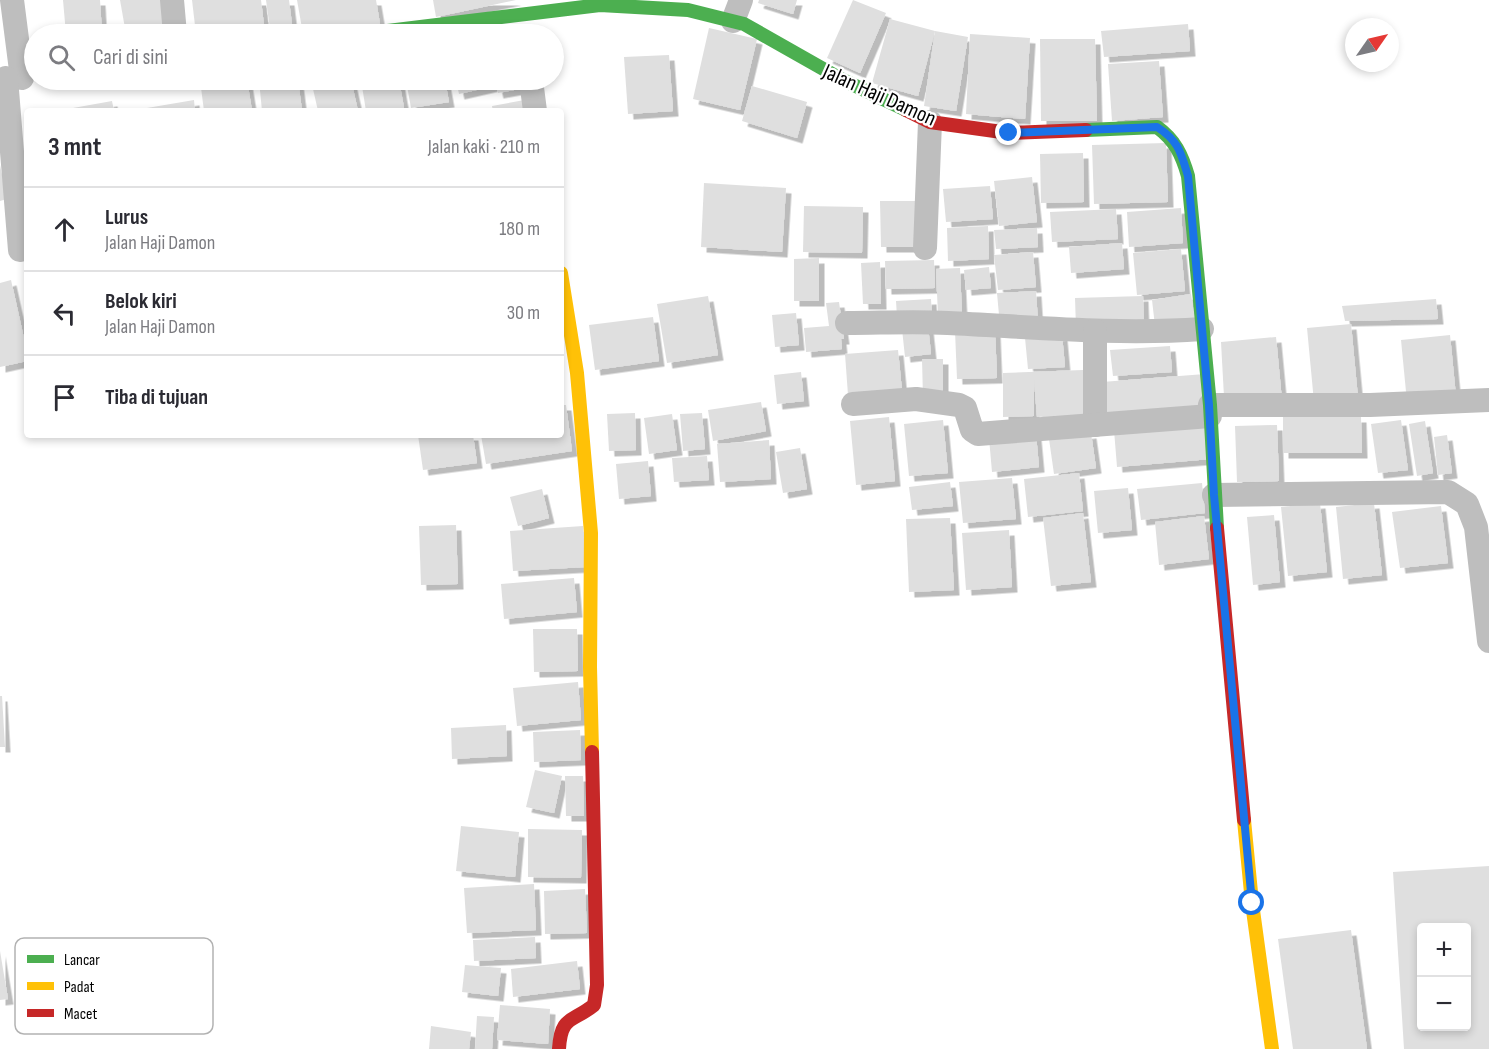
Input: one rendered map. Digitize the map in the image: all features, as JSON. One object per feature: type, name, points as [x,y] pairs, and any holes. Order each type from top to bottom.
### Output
[{"type":"street","points":[[12,0],[16,78],[16,251]]},
{"type":"street","points":[[172,0],[175,24]]},
{"type":"street","name":"Jalan Haji Damon","points":[[451,24],[600,5],[737,10],[744,24],[841,80],[930,122],[1009,133],[1157,127],[1170,135],[1180,152],[1188,176],[1210,411],[1214,495],[1252,903],[1272,1049]]},
{"type":"street","points":[[533,90],[536,108]]},
{"type":"street","points":[[925,248],[930,122]]},
{"type":"street","points":[[559,1049],[559,1035],[562,1026],[566,1021],[594,1005],[597,985],[590,667],[591,533],[577,373],[564,292]]},
{"type":"street","points":[[847,323],[947,322],[1152,332],[1202,329]]},
{"type":"street","points":[[1095,331],[1095,425]]},
{"type":"street","points":[[853,404],[916,399],[959,405],[965,408],[972,430],[978,434],[1095,425],[1210,411],[1489,400]]},
{"type":"street","points":[[1214,495],[1448,492],[1467,504],[1476,527],[1489,641]]},
{"type":"building","points":[[63,0],[100,0],[101,24],[65,24]]},
{"type":"building","points":[[120,0],[168,0],[172,24],[124,24]]},
{"type":"building","points":[[192,0],[261,0],[264,24],[195,24]]},
{"type":"building","points":[[266,0],[289,0],[292,24],[269,24]]},
{"type":"building","points":[[297,0],[376,0],[380,24],[301,24]]},
{"type":"building","points":[[433,0],[516,0],[436,17]]},
{"type":"building","points":[[759,0],[797,0],[793,14],[758,3]]},
{"type":"building","points":[[853,0],[886,13],[860,73],[827,58]]},
{"type":"building","points":[[890,19],[935,31],[918,96],[872,83]]},
{"type":"building","points":[[1188,24],[1190,51],[1104,57],[1101,31]]},
{"type":"building","points":[[709,28],[757,39],[740,110],[693,99]]},
{"type":"building","points":[[935,31],[968,37],[956,111],[924,106]]},
{"type":"building","points":[[970,34],[1030,38],[1025,119],[966,114]]},
{"type":"building","points":[[1040,39],[1095,39],[1097,121],[1041,121]]},
{"type":"building","points":[[669,55],[673,111],[628,114],[624,57]]},
{"type":"building","points":[[1159,61],[1163,117],[1112,121],[1108,64]]},
{"type":"building","points":[[752,86],[807,102],[797,138],[742,121]]},
{"type":"building","points":[[201,90],[249,90],[252,108],[204,108]]},
{"type":"building","points":[[260,90],[299,90],[302,108],[262,108]]},
{"type":"building","points":[[313,90],[353,90],[357,108],[317,108]]},
{"type":"building","points":[[363,90],[401,90],[404,108],[366,108]]},
{"type":"building","points":[[408,90],[447,90],[449,102],[411,108]]},
{"type":"building","points":[[458,90],[476,90],[459,94]]},
{"type":"building","points":[[497,90],[514,90],[498,93]]},
{"type":"building","points":[[530,99],[532,108],[492,108],[492,106]]},
{"type":"building","points":[[194,100],[195,108],[147,108]]},
{"type":"building","points":[[112,101],[113,108],[73,108]]},
{"type":"building","points":[[1166,143],[1168,202],[1094,204],[1092,145]]},
{"type":"building","points":[[1083,153],[1084,202],[1041,203],[1040,154]]},
{"type":"building","points":[[0,165],[7,199],[0,201]]},
{"type":"building","points":[[1032,177],[1037,222],[999,226],[994,181]]},
{"type":"building","points":[[704,183],[786,188],[782,252],[701,247]]},
{"type":"building","points":[[990,186],[993,219],[946,222],[943,189]]},
{"type":"building","points":[[880,201],[920,201],[921,247],[881,247]]},
{"type":"building","points":[[804,206],[863,207],[862,253],[803,252]]},
{"type":"building","points":[[1181,208],[1183,243],[1129,247],[1127,212]]},
{"type":"building","points":[[1116,209],[1118,239],[1052,242],[1050,212]]},
{"type":"building","points":[[988,226],[989,259],[948,261],[947,228]]},
{"type":"building","points":[[1037,228],[1038,247],[996,249],[994,230]]},
{"type":"building","points":[[1122,243],[1124,269],[1071,273],[1069,247]]},
{"type":"building","points":[[1181,249],[1185,291],[1137,295],[1133,253]]},
{"type":"building","points":[[1033,252],[1036,287],[998,290],[994,255]]},
{"type":"building","points":[[819,258],[819,301],[794,301],[794,259]]},
{"type":"building","points":[[934,260],[935,288],[886,289],[885,261]]},
{"type":"building","points":[[880,262],[881,304],[863,304],[861,263]]},
{"type":"building","points":[[989,267],[991,288],[966,290],[964,270]]},
{"type":"building","points":[[960,268],[962,315],[938,316],[936,269]]},
{"type":"building","points":[[11,280],[24,338],[24,362],[0,367],[0,283]]},
{"type":"building","points":[[1036,291],[1038,323],[1000,326],[997,293]]},
{"type":"building","points":[[1191,294],[1195,320],[1155,326],[1152,300]]},
{"type":"building","points":[[708,296],[718,355],[667,363],[657,304]]},
{"type":"building","points":[[1143,296],[1144,325],[1076,328],[1075,298]]},
{"type":"building","points":[[931,299],[932,316],[897,318],[896,301]]},
{"type":"building","points":[[1436,299],[1438,319],[1345,321],[1342,306]]},
{"type":"building","points":[[839,302],[844,339],[841,339],[842,349],[806,352],[804,328],[829,326],[826,303]]},
{"type":"building","points":[[796,313],[799,345],[775,347],[772,315]]},
{"type":"building","points":[[653,317],[659,361],[595,370],[589,325]]},
{"type":"building","points":[[1351,324],[1358,398],[1314,402],[1307,328]]},
{"type":"building","points":[[928,326],[931,354],[905,357],[902,329]]},
{"type":"building","points":[[995,329],[997,378],[957,379],[955,331]]},
{"type":"building","points":[[1062,335],[1065,367],[1028,369],[1025,338]]},
{"type":"building","points":[[1450,335],[1456,397],[1407,402],[1401,340]]},
{"type":"building","points":[[1276,337],[1282,401],[1224,397],[1221,342]]},
{"type":"building","points":[[1170,346],[1172,372],[1113,376],[1110,350]]},
{"type":"building","points":[[898,350],[902,391],[848,395],[845,354]]},
{"type":"building","points":[[922,359],[943,359],[943,397],[923,398]]},
{"type":"building","points":[[1083,370],[1086,414],[1037,417],[1034,380],[1034,416],[1003,417],[1003,373]]},
{"type":"building","points":[[801,372],[804,401],[777,404],[774,375]]},
{"type":"building","points":[[1205,374],[1207,409],[1104,417],[1102,382]]},
{"type":"building","points":[[761,402],[766,431],[713,441],[708,410]]},
{"type":"building","points":[[564,405],[566,405],[572,451],[486,464],[482,438],[564,438]]},
{"type":"building","points":[[635,413],[636,450],[609,451],[607,414]]},
{"type":"building","points":[[702,413],[705,449],[683,451],[680,414]]},
{"type":"building","points":[[672,414],[677,450],[649,454],[644,418]]},
{"type":"building","points":[[889,417],[895,481],[856,485],[850,421]]},
{"type":"building","points":[[1283,417],[1361,417],[1362,453],[1283,453]]},
{"type":"building","points":[[943,420],[948,473],[909,476],[904,424]]},
{"type":"building","points":[[1401,420],[1408,470],[1378,473],[1371,424]]},
{"type":"building","points":[[1425,421],[1433,473],[1417,476],[1409,424]]},
{"type":"building","points":[[1208,422],[1211,459],[1117,467],[1114,430]]},
{"type":"building","points":[[1277,425],[1279,481],[1237,482],[1235,426]]},
{"type":"building","points":[[1091,433],[1096,468],[1054,474],[1049,439]]},
{"type":"building","points":[[1036,434],[1039,467],[992,472],[989,438]]},
{"type":"building","points":[[1447,435],[1452,473],[1438,475],[1434,437]]},
{"type":"building","points":[[418,438],[473,438],[477,463],[423,470]]},
{"type":"building","points":[[769,440],[771,479],[720,482],[717,444]]},
{"type":"building","points":[[800,448],[807,489],[783,493],[776,452]]},
{"type":"building","points":[[707,456],[709,480],[674,482],[672,458]]},
{"type":"building","points":[[648,461],[651,496],[619,499],[616,464]]},
{"type":"building","points":[[1079,473],[1083,511],[1028,517],[1024,479]]},
{"type":"building","points":[[1012,478],[1016,519],[963,523],[959,482]]},
{"type":"building","points":[[950,482],[953,506],[912,510],[909,487]]},
{"type":"building","points":[[1202,483],[1205,513],[1141,520],[1137,489]]},
{"type":"building","points":[[1128,488],[1132,530],[1098,533],[1094,491]]},
{"type":"building","points":[[542,489],[549,518],[518,526],[510,497]]},
{"type":"building","points":[[1320,503],[1327,572],[1288,576],[1281,507]]},
{"type":"building","points":[[1374,503],[1382,575],[1343,579],[1336,507]]},
{"type":"building","points":[[1441,506],[1448,563],[1400,568],[1392,512]]},
{"type":"building","points":[[1083,513],[1091,582],[1051,586],[1043,518]]},
{"type":"building","points":[[1274,515],[1280,582],[1253,585],[1247,517]]},
{"type":"building","points":[[1204,516],[1209,559],[1159,565],[1155,522]]},
{"type":"building","points":[[950,518],[954,590],[909,592],[906,519]]},
{"type":"building","points":[[456,525],[458,584],[421,585],[419,526]]},
{"type":"building","points":[[583,526],[586,567],[513,571],[510,531]]},
{"type":"building","points":[[1009,530],[1012,587],[966,590],[962,533]]},
{"type":"building","points":[[574,578],[577,612],[504,619],[501,584]]},
{"type":"building","points":[[533,629],[577,629],[578,671],[534,672]]},
{"type":"building","points":[[578,682],[581,720],[517,726],[513,688]]},
{"type":"building","points":[[0,696],[2,696],[5,747],[0,747]]},
{"type":"building","points":[[506,725],[507,756],[452,759],[451,728]]},
{"type":"building","points":[[580,730],[581,760],[534,762],[533,732]]},
{"type":"building","points":[[535,770],[562,776],[554,813],[526,807]]},
{"type":"building","points":[[565,776],[583,776],[584,816],[566,816]]},
{"type":"building","points":[[461,826],[519,832],[515,877],[456,871]]},
{"type":"building","points":[[528,829],[582,830],[581,878],[528,877]]},
{"type":"building","points":[[1489,866],[1489,1049],[1404,1049],[1393,872]]},
{"type":"building","points":[[534,884],[536,930],[467,933],[464,888]]},
{"type":"building","points":[[585,889],[587,933],[545,934],[544,891]]},
{"type":"building","points":[[1351,930],[1367,1049],[1293,1049],[1278,939]]},
{"type":"building","points":[[535,937],[536,958],[474,961],[473,940]]},
{"type":"building","points":[[0,951],[8,999],[0,1000]]},
{"type":"building","points":[[577,961],[580,989],[513,997],[511,969]]},
{"type":"building","points":[[465,965],[501,968],[498,996],[462,992]]},
{"type":"building","points":[[500,1005],[550,1009],[548,1044],[497,1040]]},
{"type":"building","points":[[477,1016],[494,1017],[492,1049],[475,1049]]},
{"type":"building","points":[[431,1026],[471,1032],[469,1049],[429,1049]]},
{"type":"traffic: fast","points":[[445,24],[600,5],[688,10],[744,24],[841,79],[906,110]]},
{"type":"traffic: fast","points":[[1086,130],[1157,127],[1173,143],[1186,168],[1210,405],[1217,528]]},
{"type":"traffic: slow","points":[[564,292],[577,373],[591,533],[592,752]]},
{"type":"traffic: slow","points":[[1244,820],[1252,903],[1272,1049]]},
{"type":"traffic: jam","points":[[906,110],[930,122],[1009,133],[1086,130]]},
{"type":"traffic: jam","points":[[1217,528],[1244,820]]},
{"type":"traffic: jam","points":[[559,1049],[565,1025],[594,1005],[597,985],[592,752]]},
{"type":"route","points":[[1009,133],[1157,127],[1170,135],[1180,152],[1188,176],[1209,405],[1214,495],[1252,903]]}]
